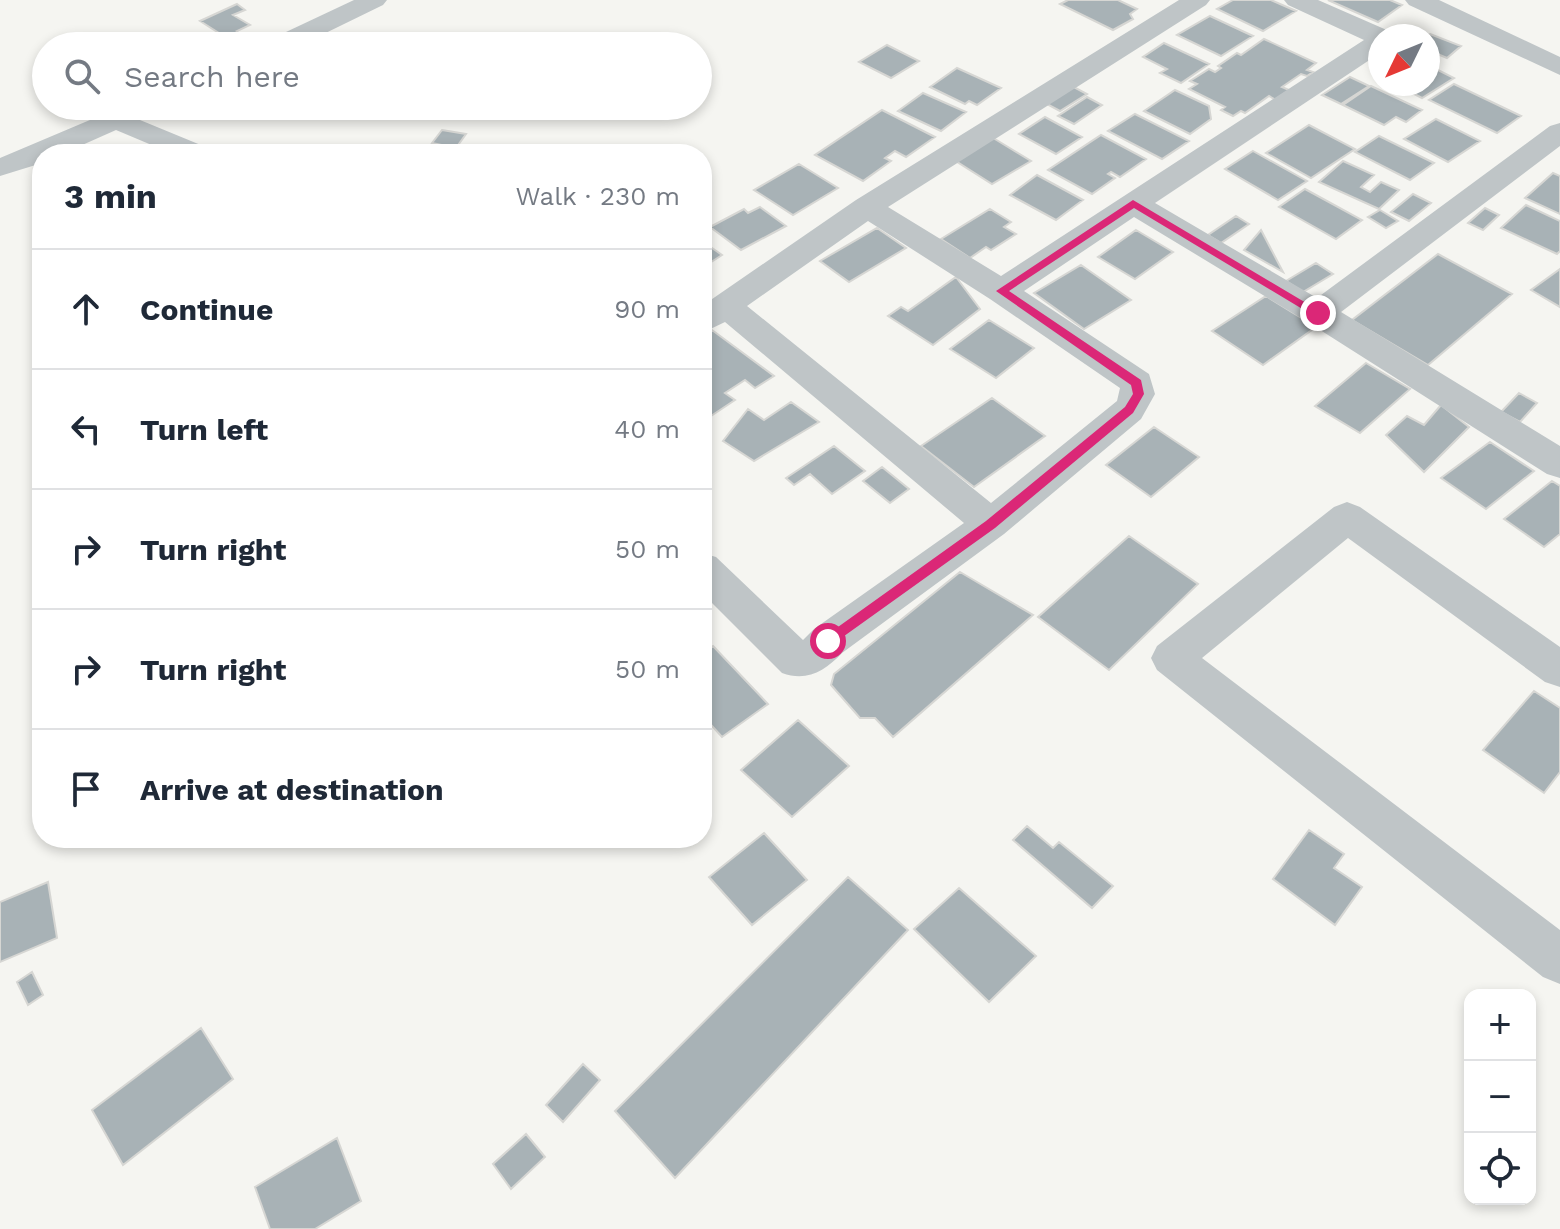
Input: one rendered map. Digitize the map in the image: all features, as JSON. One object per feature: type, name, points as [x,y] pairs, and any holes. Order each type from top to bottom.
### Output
[{"type":"street","points":[[307,32],[374,0]]},
{"type":"street","points":[[991,524],[714,314],[867,207],[1197,0]]},
{"type":"street","points":[[1297,0],[1398,24]]},
{"type":"street","points":[[1440,35],[1560,67]]},
{"type":"street","points":[[1001,291],[1368,47]]},
{"type":"street","points":[[61,144],[116,120],[174,144]]},
{"type":"street","points":[[1318,313],[1560,132]]},
{"type":"street","points":[[0,167],[32,156]]},
{"type":"street","points":[[1133,203],[1559,461]]},
{"type":"street","points":[[712,578],[797,661],[813,657],[828,641],[991,524],[1129,410],[1138,394],[1137,383],[1001,291],[867,207]]},
{"type":"street","points":[[1560,670],[1347,517],[1172,658],[1560,960]]},
{"type":"building","points":[[1068,0],[1118,0],[1137,9],[1130,14],[1133,19],[1113,30],[1060,4]]},
{"type":"building","points":[[1233,0],[1271,0],[1296,11],[1263,31],[1217,9]]},
{"type":"building","points":[[1328,0],[1390,0],[1402,5],[1378,22]]},
{"type":"building","points":[[237,4],[245,10],[233,15],[250,25],[239,32],[217,32],[200,21]]},
{"type":"building","points":[[1210,16],[1253,36],[1221,56],[1177,35]]},
{"type":"building","points":[[1440,38],[1461,46],[1447,58],[1440,55]]},
{"type":"building","points":[[1264,39],[1316,63],[1307,70],[1313,72],[1307,76],[1301,74],[1282,87],[1289,90],[1276,100],[1269,96],[1245,113],[1241,111],[1233,116],[1221,110],[1225,107],[1189,89],[1197,84],[1190,81],[1209,69],[1215,72],[1221,68],[1218,66],[1237,53],[1241,55]]},
{"type":"building","points":[[1164,43],[1209,64],[1181,83],[1160,73],[1167,69],[1143,57]]},
{"type":"building","points":[[887,45],[919,61],[891,78],[859,62]]},
{"type":"building","points":[[957,68],[1001,88],[977,105],[969,101],[965,104],[930,87]]},
{"type":"building","points":[[1440,71],[1454,78],[1440,87]]},
{"type":"building","points":[[1350,77],[1368,86],[1341,104],[1322,95]]},
{"type":"building","points":[[1454,84],[1521,116],[1497,133],[1429,100],[1440,96]]},
{"type":"building","points":[[1070,85],[1087,94],[1060,111],[1043,102]]},
{"type":"building","points":[[1368,88],[1368,96],[1392,96],[1422,110],[1406,122],[1396,117],[1384,125],[1343,105]]},
{"type":"building","points":[[1175,90],[1209,106],[1211,119],[1190,134],[1144,111]]},
{"type":"building","points":[[923,93],[966,112],[941,131],[898,111]]},
{"type":"building","points":[[1087,97],[1102,105],[1074,124],[1058,116]]},
{"type":"building","points":[[882,110],[935,137],[906,157],[895,151],[885,158],[891,161],[863,181],[815,155]]},
{"type":"building","points":[[1135,114],[1189,141],[1162,159],[1108,131]]},
{"type":"building","points":[[1045,117],[1082,137],[1056,154],[1019,134]]},
{"type":"building","points":[[1436,119],[1480,141],[1448,162],[1404,139]]},
{"type":"building","points":[[1309,125],[1355,149],[1311,178],[1266,153]]},
{"type":"building","points":[[442,130],[466,134],[459,144],[432,143]]},
{"type":"building","points":[[1101,135],[1146,159],[1120,177],[1111,172],[1108,174],[1115,178],[1092,194],[1048,170]]},
{"type":"building","points":[[990,136],[1031,161],[992,184],[951,158]]},
{"type":"building","points":[[1379,136],[1434,163],[1410,180],[1355,152]]},
{"type":"building","points":[[1253,151],[1307,181],[1278,200],[1225,169]]},
{"type":"building","points":[[1343,161],[1374,175],[1361,187],[1370,192],[1381,182],[1399,190],[1379,209],[1319,182]]},
{"type":"building","points":[[799,164],[838,188],[793,215],[754,190]]},
{"type":"building","points":[[1553,173],[1560,176],[1560,214],[1525,198]]},
{"type":"building","points":[[1037,175],[1083,200],[1056,220],[1010,195]]},
{"type":"building","points":[[1305,189],[1362,220],[1336,239],[1279,207]]},
{"type":"building","points":[[1413,194],[1431,203],[1409,221],[1391,212]]},
{"type":"building","points":[[1526,205],[1560,221],[1560,251],[1557,254],[1501,228]]},
{"type":"building","points":[[760,207],[786,226],[741,250],[712,228],[744,209],[748,213]]},
{"type":"building","points":[[1485,208],[1499,215],[1483,230],[1468,223]]},
{"type":"building","points":[[990,209],[1011,222],[1004,227],[1016,234],[991,250],[986,247],[970,258],[941,239]]},
{"type":"building","points":[[1380,210],[1398,221],[1386,228],[1368,217]]},
{"type":"building","points":[[1236,216],[1249,224],[1221,243],[1208,235]]},
{"type":"building","points":[[877,228],[906,248],[849,282],[820,261]]},
{"type":"building","points":[[1136,230],[1173,252],[1135,279],[1098,257]]},
{"type":"building","points":[[1261,230],[1283,272],[1244,250]]},
{"type":"building","points":[[712,248],[722,255],[712,262]]},
{"type":"building","points":[[1438,254],[1512,294],[1428,365],[1352,320]]},
{"type":"building","points":[[1316,263],[1333,274],[1303,292],[1286,281]]},
{"type":"building","points":[[1081,265],[1131,300],[1084,329],[1034,293]]},
{"type":"building","points":[[1560,269],[1560,307],[1531,290]]},
{"type":"building","points":[[956,277],[980,309],[933,345],[888,316],[901,307],[908,311]]},
{"type":"building","points":[[1266,296],[1316,327],[1263,365],[1212,331]]},
{"type":"building","points":[[989,320],[1034,348],[996,378],[950,349]]},
{"type":"building","points":[[712,330],[774,376],[755,388],[745,380],[725,393],[735,400],[712,415]]},
{"type":"building","points":[[1366,363],[1410,389],[1360,433],[1315,406]]},
{"type":"building","points":[[1519,393],[1537,403],[1520,422],[1501,412]]},
{"type":"building","points":[[992,398],[1045,436],[974,487],[921,446]]},
{"type":"building","points":[[791,402],[819,422],[754,461],[723,441],[748,409],[764,420]]},
{"type":"building","points":[[1441,405],[1469,427],[1424,472],[1386,435],[1407,416],[1424,425]]},
{"type":"building","points":[[1154,427],[1199,457],[1151,497],[1106,465]]},
{"type":"building","points":[[1490,442],[1534,471],[1486,509],[1441,478]]},
{"type":"building","points":[[834,446],[865,471],[832,494],[810,474],[794,485],[786,478]]},
{"type":"building","points":[[882,467],[909,489],[890,503],[863,481]]},
{"type":"building","points":[[1552,481],[1560,486],[1560,534],[1544,547],[1504,519]]},
{"type":"building","points":[[1129,536],[1198,584],[1109,670],[1038,617]]},
{"type":"building","points":[[960,572],[1033,615],[893,737],[875,718],[860,718],[831,685],[834,674]]},
{"type":"building","points":[[712,647],[768,704],[722,737],[712,726]]},
{"type":"building","points":[[1534,691],[1560,708],[1560,772],[1544,793],[1483,750]]},
{"type":"building","points":[[798,720],[849,766],[792,817],[741,770]]},
{"type":"building","points":[[1027,826],[1053,848],[1059,842],[1113,886],[1092,908],[1013,840]]},
{"type":"building","points":[[1309,830],[1344,854],[1334,868],[1362,887],[1335,925],[1273,879]]},
{"type":"building","points":[[764,833],[807,880],[752,925],[709,877]]},
{"type":"building","points":[[848,877],[908,930],[675,1178],[615,1111]]},
{"type":"building","points":[[48,882],[57,938],[0,962],[0,902]]},
{"type":"building","points":[[959,888],[1036,956],[989,1002],[914,929]]},
{"type":"building","points":[[32,972],[43,995],[28,1005],[17,982]]},
{"type":"building","points":[[201,1028],[233,1079],[123,1165],[92,1110]]},
{"type":"building","points":[[583,1064],[600,1080],[563,1122],[546,1105]]},
{"type":"building","points":[[526,1134],[545,1157],[511,1189],[493,1164]]},
{"type":"building","points":[[337,1138],[361,1201],[315,1229],[270,1229],[255,1187]]},
{"type":"route","points":[[828,641],[991,524],[1129,410],[1138,394],[1137,383],[1001,291],[1133,203],[1318,313]]}]
